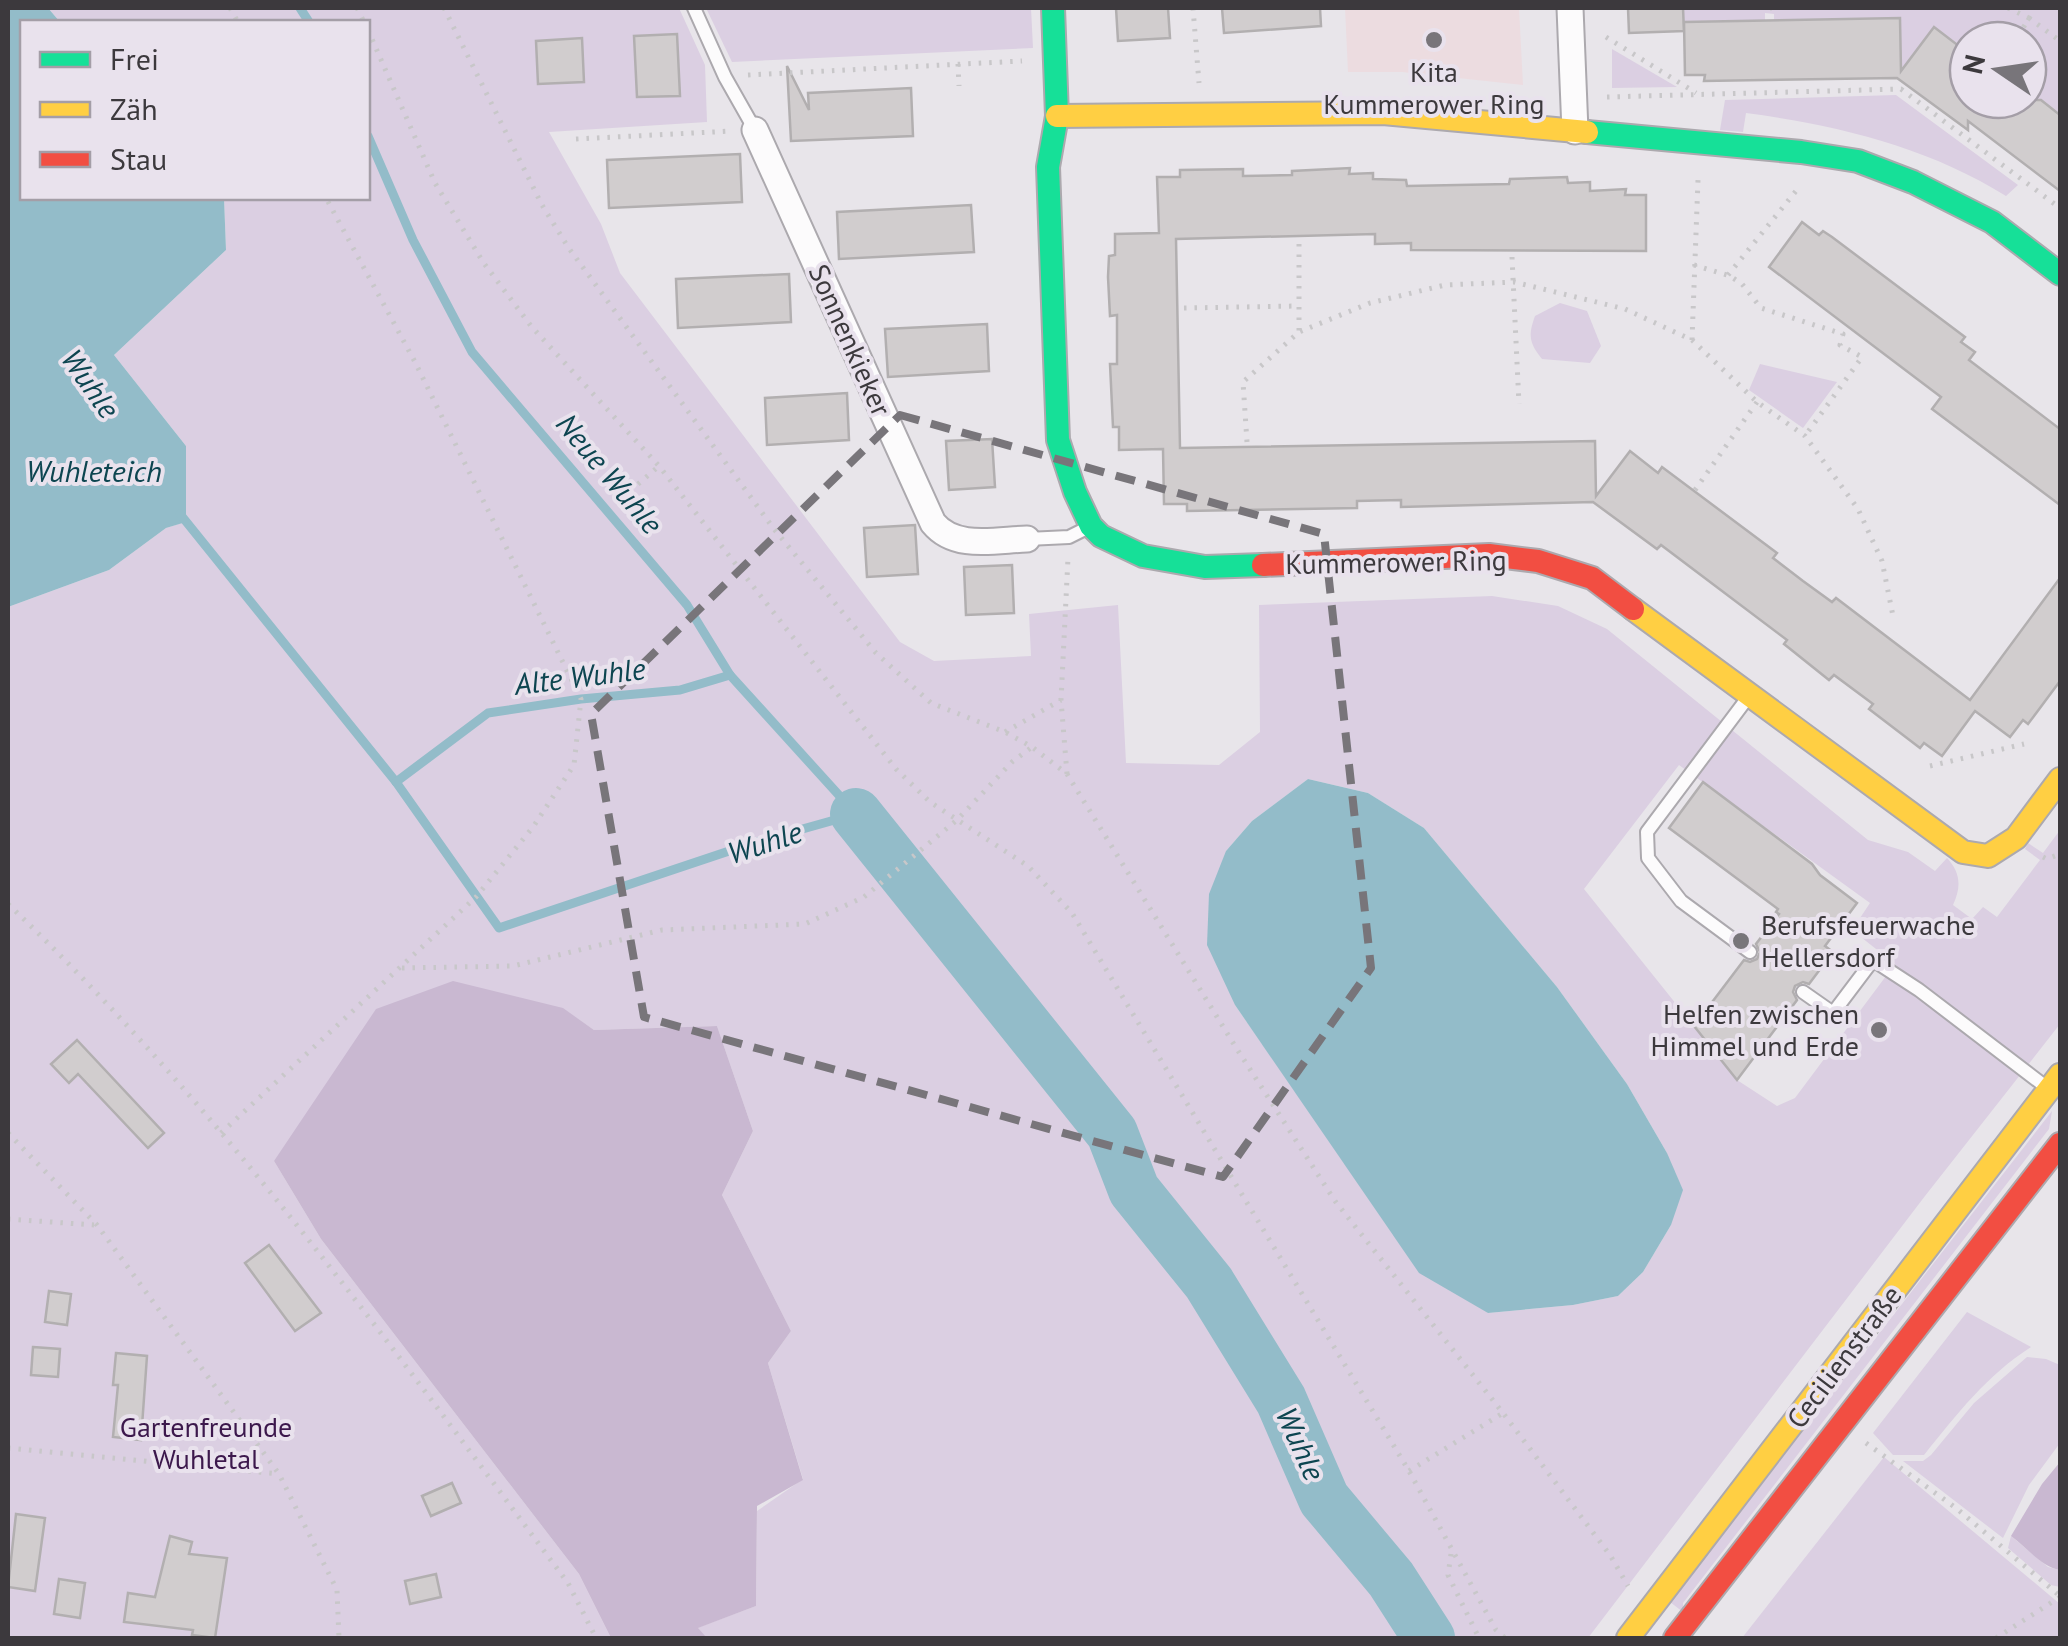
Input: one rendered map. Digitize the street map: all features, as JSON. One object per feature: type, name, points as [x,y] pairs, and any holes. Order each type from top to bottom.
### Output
[{"type":"street","points":[[1053,8],[1058,116],[1048,167],[1058,440],[1091,526]]},
{"type":"street","points":[[1570,8],[1575,130]]},
{"type":"street","points":[[1058,116],[1383,112],[1858,161],[1913,182],[1992,222],[2060,274]]},
{"type":"street","name":"Sonnenkieker","points":[[755,130],[934,523],[943,535],[960,541],[1027,539]]},
{"type":"street","name":"Kummerower Ring","points":[[1091,526],[1101,536],[1143,556],[1205,567],[1488,555],[1538,561],[1592,578],[1962,852],[1988,856],[2016,838],[2060,779]]},
{"type":"street","name":"Cecilienstraße","points":[[1628,1638],[2057,1088]]},
{"type":"street","name":"Cecilienstraße","points":[[1678,1637],[2060,1144]]},
{"type":"lane","name":"Sonnenkieker","points":[[694,8],[755,130]]},
{"type":"lane","name":"Sonnenkieker","points":[[1027,539],[1069,536],[1091,526]]},
{"type":"lane","points":[[1750,952],[1681,902],[1648,858],[1647,832],[1751,694]]},
{"type":"lane","points":[[1804,992],[1832,1013],[1873,960],[2057,1088]]},
{"type":"path","points":[[444,8],[550,219],[774,528],[876,653],[931,704],[1005,732],[1067,774],[1225,1030],[1336,1200],[1610,1555],[1628,1586]]},
{"type":"path","points":[[1193,8],[1202,116]]},
{"type":"path","points":[[2008,8],[2060,41]]},
{"type":"path","points":[[370,35],[434,183],[483,262],[531,326],[660,466],[896,768],[930,802],[1028,866],[1072,913],[1409,1471],[1504,1638]]},
{"type":"path","points":[[1606,38],[1698,94]]},
{"type":"path","points":[[726,76],[1056,59]]},
{"type":"path","points":[[958,64],[959,86]]},
{"type":"path","points":[[1607,97],[1901,89],[2060,208]]},
{"type":"path","points":[[576,139],[755,130]]},
{"type":"path","points":[[1692,340],[1698,180]]},
{"type":"path","points":[[1728,275],[1796,190]]},
{"type":"path","points":[[221,1133],[476,897],[533,826],[574,764],[581,699],[415,362],[327,200]]},
{"type":"path","points":[[1299,244],[1299,332]]},
{"type":"path","points":[[1512,257],[1519,404]]},
{"type":"path","points":[[1694,265],[1728,275],[1742,284],[1761,308],[1843,334],[1840,345],[1862,358],[1805,436]]},
{"type":"path","points":[[1248,442],[1243,382],[1299,332],[1370,303],[1446,285],[1514,282],[1624,309],[1692,340],[1757,402],[1805,436],[1858,509],[1882,560],[1893,616]]},
{"type":"path","points":[[1184,308],[1298,306]]},
{"type":"path","points":[[1695,490],[1757,402]]},
{"type":"path","points":[[630,491],[660,466]]},
{"type":"path","points":[[1067,774],[1061,700],[1069,536]]},
{"type":"path","points":[[1005,732],[1061,700]]},
{"type":"path","points":[[1930,766],[2024,744]]},
{"type":"path","points":[[399,968],[514,966],[662,930],[805,924],[864,897],[957,820],[1032,747]]},
{"type":"path","points":[[8,904],[84,976],[314,1244],[568,1583],[596,1638]]},
{"type":"path","points":[[8,1133],[97,1225],[279,1474],[337,1590],[340,1638]]},
{"type":"path","points":[[8,1218],[97,1225]]},
{"type":"path","points":[[1409,1471],[1503,1414]]},
{"type":"path","points":[[1860,1438],[1956,1508],[2060,1596],[1996,1638]]},
{"type":"path","points":[[8,1448],[279,1474]]},
{"type":"path","points":[[1452,1552],[1448,1575],[1480,1638]]},
{"type":"highlighted area","points":[[900,415],[1324,534],[1371,968],[1223,1177],[644,1017],[591,714]]},
{"type":"shaded area","name":"Kita Kummerower Ring","points":[[1345,8],[1519,8],[1523,85],[1402,72],[1348,72]]},
{"type":"shaded area","points":[[453,981],[563,1008],[594,1030],[717,1026],[753,1131],[722,1195],[791,1331],[768,1363],[803,1480],[757,1506],[756,1606],[698,1628],[707,1638],[611,1638],[579,1574],[321,1239],[274,1161],[376,1009]]},
{"type":"shaded area","points":[[2060,1462],[2060,1570],[2040,1561],[2011,1536]]},
{"type":"green space","name":"Gartenfreunde Wuhletal","points":[[48,8],[679,8],[705,65],[707,122],[549,132],[601,224],[620,273],[900,642],[934,661],[1031,656],[1029,614],[1118,605],[1126,763],[1219,765],[1260,732],[1259,605],[1492,596],[1558,606],[1607,629],[1868,840],[1908,852],[1935,871],[1947,858],[1958,880],[1953,905],[1972,919],[1983,907],[1997,917],[2040,860],[2025,849],[2028,843],[2043,853],[2060,830],[2060,1024],[1588,1638],[707,1638],[697,1628],[756,1606],[757,1511],[803,1479],[768,1363],[791,1331],[722,1195],[753,1131],[717,1026],[594,1030],[562,1008],[274,1161],[321,1239],[579,1574],[611,1638],[8,1638],[8,607],[109,570],[166,528],[185,522],[186,446],[114,355],[226,250],[224,200],[370,200],[370,20],[58,20]],"holes":[[[1679,765],[1870,903],[1852,930],[1895,964],[1795,1098],[1777,1106],[1737,1080],[1584,889]],[[1308,779],[1368,793],[1424,828],[1557,987],[1627,1084],[1667,1153],[1671,1225],[1643,1272],[1618,1296],[1573,1305],[1488,1313],[1339,1154],[1235,1005],[1226,851],[1252,821]]]},
{"type":"green space","points":[[706,8],[1031,8],[1033,48],[732,62]]},
{"type":"green space","points":[[1683,8],[2060,8],[2060,114],[2055,110],[2048,113],[2048,20],[1948,20],[1948,37],[1934,27],[1901,71],[1899,18],[1774,20],[1774,14],[1765,13],[1765,21],[1684,22]]},
{"type":"green space","points":[[1612,49],[1677,87],[1612,88]]},
{"type":"green space","points":[[1896,95],[2018,185],[2006,196],[1913,151],[1814,124],[1746,113],[1743,132],[1720,130],[1725,100]]},
{"type":"green space","points":[[1560,303],[1587,311],[1601,346],[1590,363],[1542,359],[1534,348],[1531,334],[1535,316]]},
{"type":"green space","points":[[1760,364],[1837,382],[1803,428],[1749,390]]},
{"type":"green space","points":[[2052,1111],[2049,1129],[1683,1603],[1683,1612],[1670,1602]]},
{"type":"green space","points":[[1967,1312],[2031,1347],[1987,1383],[1924,1455],[1893,1455],[1873,1433]]},
{"type":"green space","points":[[2027,1357],[2060,1365],[2060,1443],[2029,1485],[2003,1538],[1903,1461],[1923,1461],[1931,1455],[1974,1403]]},
{"type":"green space","points":[[1884,1457],[2060,1604],[2060,1638],[1742,1638]]},
{"type":"green space","points":[[2011,1536],[2048,1567],[2060,1570],[2060,1587],[2051,1585],[2008,1548]]},
{"type":"water","name":"Wuhleteich","points":[[8,8],[48,8],[58,20],[20,20],[20,200],[224,200],[226,250],[114,355],[186,446],[186,522],[166,528],[109,570],[8,607]]},
{"type":"water","points":[[1308,779],[1368,793],[1424,828],[1557,987],[1627,1084],[1667,1153],[1683,1190],[1671,1225],[1643,1272],[1618,1296],[1573,1305],[1488,1313],[1419,1273],[1235,1005],[1207,945],[1209,894],[1226,851],[1252,821]]},
{"type":"building","points":[[1116,8],[1168,8],[1170,38],[1118,41]]},
{"type":"building","points":[[1222,8],[1320,8],[1321,26],[1224,33]]},
{"type":"building","points":[[1628,8],[1683,8],[1684,31],[1629,33]]},
{"type":"building","points":[[1900,18],[1901,71],[1934,27],[1948,38],[1948,115],[1897,78],[1704,81],[1705,75],[1685,75],[1684,22]]},
{"type":"building","points":[[677,34],[680,96],[637,97],[634,36]]},
{"type":"building","points":[[582,38],[584,82],[538,84],[536,41]]},
{"type":"building","points":[[787,66],[809,110],[808,93],[911,88],[913,136],[791,141]]},
{"type":"building","points":[[2048,106],[2060,115],[2060,191],[1968,121],[1968,130],[1954,120],[2048,120]]},
{"type":"building","points":[[740,154],[742,202],[609,208],[607,160]]},
{"type":"building","points":[[1350,168],[1349,174],[1373,173],[1373,179],[1406,180],[1407,186],[1509,184],[1510,179],[1567,177],[1568,183],[1590,182],[1590,191],[1626,189],[1625,195],[1646,195],[1646,251],[1411,250],[1411,243],[1375,244],[1375,234],[1176,239],[1180,448],[1595,441],[1596,496],[1630,451],[1658,473],[1662,467],[1777,553],[1773,558],[1803,581],[1832,602],[1836,598],[1970,700],[2060,578],[2060,681],[2028,724],[2023,720],[2010,737],[1975,711],[1942,756],[1924,743],[1920,748],[1869,709],[1873,704],[1834,675],[1829,680],[1784,644],[1787,640],[1661,545],[1657,549],[1593,502],[1401,507],[1401,500],[1357,501],[1357,508],[1187,511],[1187,504],[1164,504],[1163,449],[1119,450],[1119,427],[1113,427],[1110,364],[1117,364],[1117,315],[1110,316],[1108,277],[1109,256],[1115,255],[1115,234],[1159,233],[1157,177],[1180,177],[1180,170],[1243,169],[1243,176]]},
{"type":"building","points":[[971,205],[974,252],[839,259],[837,212]]},
{"type":"building","points":[[1802,222],[1819,235],[1823,231],[1832,237],[1965,337],[1961,342],[1975,352],[1969,360],[2060,429],[2060,505],[1932,409],[1941,397],[1769,267]]},
{"type":"building","points":[[789,274],[791,322],[678,328],[676,279]]},
{"type":"building","points":[[987,324],[989,371],[888,377],[885,329]]},
{"type":"building","points":[[847,393],[849,440],[767,445],[765,398]]},
{"type":"building","points":[[992,439],[995,487],[949,490],[946,441]]},
{"type":"building","points":[[915,525],[918,574],[867,577],[864,528]]},
{"type":"building","points":[[1012,565],[1014,613],[966,615],[964,567]]},
{"type":"building","points":[[1703,782],[1857,903],[1825,946],[1833,952],[1809,984],[1795,986],[1797,1000],[1737,1080],[1694,1026],[1744,960],[1757,959],[1760,952],[1756,944],[1779,914],[1778,909],[1669,828]]},
{"type":"building","points":[[77,1040],[164,1133],[148,1148],[78,1074],[69,1083],[51,1064]]},
{"type":"building","points":[[269,1245],[321,1313],[295,1331],[245,1263]]},
{"type":"building","points":[[49,1291],[71,1294],[67,1325],[45,1322]]},
{"type":"building","points":[[33,1347],[60,1349],[58,1377],[31,1375]]},
{"type":"building","points":[[116,1353],[147,1356],[141,1440],[113,1437],[118,1385],[113,1385]]},
{"type":"building","points":[[452,1483],[461,1503],[431,1516],[422,1496]]},
{"type":"building","points":[[16,1514],[45,1518],[35,1591],[8,1587]]},
{"type":"building","points":[[170,1536],[192,1542],[189,1554],[227,1558],[215,1638],[192,1635],[193,1630],[124,1622],[128,1593],[155,1597]]},
{"type":"building","points":[[436,1574],[441,1597],[410,1604],[405,1581]]},
{"type":"building","points":[[59,1579],[85,1583],[80,1618],[54,1614]]},
{"type":"waterway","name":"Neue Wuhle","points":[[300,8],[308,20]]},
{"type":"waterway","name":"Wuhle","points":[[180,514],[396,782],[499,928],[756,842],[856,814],[730,675],[687,605],[472,352],[413,240],[370,141]]},
{"type":"waterway","name":"Alte Wuhle","points":[[396,782],[488,713],[680,690],[730,675]]},
{"type":"waterway","name":"Wuhle","points":[[856,814],[1112,1133],[1134,1190],[1209,1283],[1281,1400],[1324,1499],[1391,1579],[1429,1638]]},
{"type":"traffic: fast","points":[[1053,8],[1057,116],[1048,167],[1058,440],[1075,492],[1091,526],[1101,536],[1143,556],[1205,567],[1263,565]]},
{"type":"traffic: fast","points":[[1587,132],[1858,161],[1913,182],[1992,222],[2060,274]]},
{"type":"traffic: slow","points":[[1057,116],[1383,113],[1587,132]]},
{"type":"traffic: slow","points":[[1633,609],[1963,852],[1988,856],[2016,838],[2060,779]]},
{"type":"traffic: slow","points":[[1628,1638],[2060,1075]]},
{"type":"traffic: jam","points":[[1263,565],[1489,555],[1538,561],[1592,578],[1633,609]]},
{"type":"traffic: jam","points":[[1675,1638],[2060,1144]]},
{"type":"place","name":"Kita Kummerower Ring","points":[[1434,40]]},
{"type":"place","name":"Berufsfeuerwache Hellersdorf","points":[[1741,941]]},
{"type":"place","name":"Helfen zwischen Himmel und Erde","points":[[1879,1030]]}]
